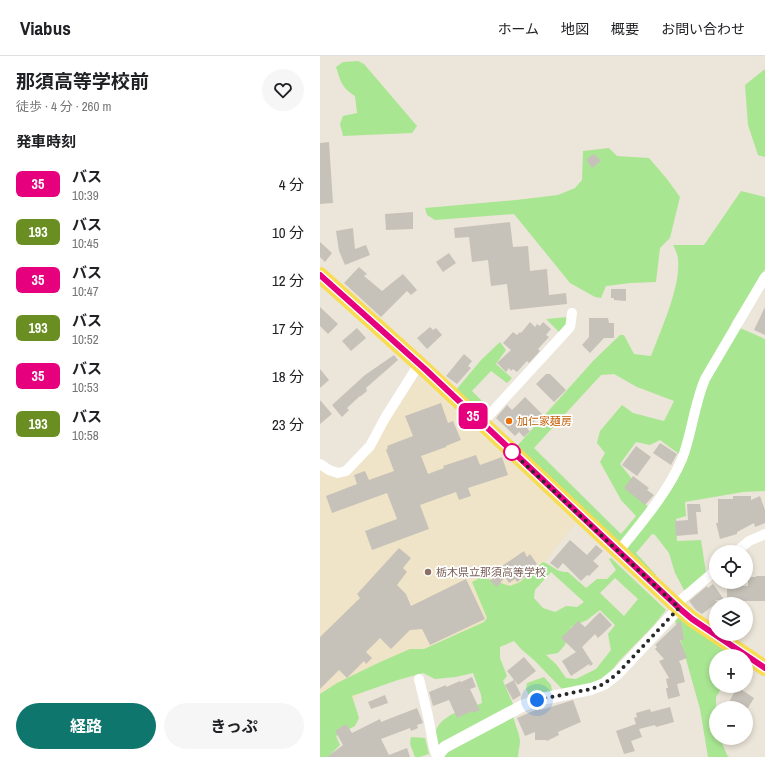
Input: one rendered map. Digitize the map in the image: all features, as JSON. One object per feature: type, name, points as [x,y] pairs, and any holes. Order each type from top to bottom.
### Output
[{"type":"main road","points":[[320,275],[419,364],[677,606],[692,619],[765,668]]},
{"type":"street","points":[[618,552],[650,512],[674,476],[682,457],[699,393],[705,380],[765,277]]},
{"type":"street","points":[[482,423],[570,327],[572,313]]},
{"type":"street","points":[[320,464],[329,470],[338,472],[346,471],[370,446],[385,418],[419,364]]},
{"type":"street","points":[[744,545],[749,541],[765,534]]},
{"type":"street","points":[[438,757],[440,752],[445,747],[522,706],[537,700],[591,689],[604,684],[618,673],[677,606],[709,576]]},
{"type":"street","points":[[419,679],[434,748],[438,757]]},
{"type":"shaded area","name":"栃木県立那須高等学校","points":[[418,377],[576,523],[496,622],[385,672],[320,731],[320,469],[337,479],[348,474],[374,450],[388,422]]},
{"type":"green space","points":[[358,61],[364,64],[417,126],[412,133],[343,136],[340,124],[343,116],[357,113],[355,96],[342,84],[336,67],[343,62]]},
{"type":"green space","points":[[765,69],[765,157],[758,155],[748,125],[745,85]]},
{"type":"green space","points":[[609,148],[617,156],[649,158],[680,197],[670,238],[660,248],[656,282],[606,286],[601,298],[595,297],[570,283],[514,214],[435,220],[427,215],[425,208],[558,195],[575,188],[582,180],[583,151]]},
{"type":"green space","points":[[741,191],[765,197],[765,269],[731,324],[765,339],[765,491],[743,492],[685,502],[686,516],[676,519],[677,541],[701,540],[706,573],[687,590],[684,590],[675,573],[669,553],[655,535],[652,534],[636,553],[656,575],[654,577],[517,446],[593,361],[620,335],[624,335],[634,354],[651,356],[665,321],[676,282],[678,258],[673,245],[704,245]],"holes":[[[614,374],[637,387],[674,401],[664,421],[633,413],[622,405],[600,431],[597,443],[605,453],[600,462],[621,500],[636,516],[621,534],[534,448],[601,375]],[[660,440],[679,454],[653,511],[633,493],[632,479],[620,464],[636,442],[650,445]]]},
{"type":"green space","points":[[568,317],[567,326],[559,332],[546,319]]},
{"type":"green space","points":[[500,342],[506,350],[496,364],[512,378],[507,383],[491,371],[472,391],[490,409],[483,416],[456,390],[481,360]]},
{"type":"green space","points":[[611,558],[666,610],[653,626],[619,661],[605,679],[575,688],[562,689],[514,641],[500,647],[500,658],[507,676],[503,681],[513,704],[512,709],[519,736],[520,743],[518,757],[437,757],[435,735],[441,722],[461,710],[482,703],[481,695],[473,673],[456,677],[435,679],[423,673],[352,696],[359,718],[355,726],[336,736],[340,745],[328,757],[320,757],[320,694],[337,683],[378,663],[410,649],[424,649],[484,622],[487,618],[472,582],[482,577],[510,586],[520,582],[543,562],[557,570],[568,572],[586,588],[597,579],[607,579],[616,570],[609,559]],"holes":[[[551,572],[584,602],[577,607],[566,606],[555,612],[543,608],[534,598],[535,590]],[[615,578],[638,599],[624,616],[600,593]],[[600,610],[615,625],[608,634],[611,650],[596,669],[576,679],[566,678],[556,664],[546,655],[558,653],[565,645],[571,627],[587,620]]]},
{"type":"green space","points":[[679,615],[709,638],[709,641],[713,641],[723,649],[709,649],[709,693],[719,693],[716,697],[716,701],[709,701],[709,745],[723,745],[729,757],[708,757],[700,709],[675,620]]},
{"type":"green space","points":[[544,677],[551,685],[552,691],[530,698],[526,689],[527,683]]},
{"type":"green space","points":[[411,737],[425,738],[429,754],[415,757],[410,744]]},
{"type":"building","points":[[329,142],[333,203],[320,204],[320,143]]},
{"type":"building","points":[[593,154],[594,156],[595,154],[601,161],[592,168],[586,160]]},
{"type":"building","points":[[413,212],[413,229],[386,230],[385,214]]},
{"type":"building","points":[[510,222],[513,247],[528,246],[530,271],[547,269],[549,295],[566,293],[567,304],[510,310],[507,284],[491,286],[488,260],[472,262],[469,237],[455,238],[454,228]]},
{"type":"building","points":[[353,228],[355,249],[366,245],[370,255],[345,265],[339,251],[336,231]]},
{"type":"building","points":[[320,242],[332,253],[325,262],[320,257]]},
{"type":"building","points":[[449,253],[456,263],[443,272],[436,262]]},
{"type":"building","points":[[359,267],[367,274],[364,276],[382,291],[403,274],[417,290],[411,295],[407,291],[381,317],[344,283]]},
{"type":"building","points":[[611,289],[626,289],[626,301],[614,300],[614,298],[611,298]]},
{"type":"building","points":[[320,307],[338,324],[328,334],[320,326]]},
{"type":"building","points":[[765,307],[765,335],[754,330]]},
{"type":"building","points":[[589,318],[608,318],[609,323],[614,323],[614,338],[604,338],[590,353],[582,345],[589,337]]},
{"type":"building","points":[[530,322],[535,327],[537,324],[540,326],[543,322],[551,329],[546,335],[549,337],[538,349],[540,351],[529,363],[527,361],[517,372],[513,369],[511,371],[509,368],[506,372],[497,363],[511,350],[503,343],[513,332],[517,335],[520,332],[521,333]]},
{"type":"building","points":[[430,327],[433,330],[436,328],[442,335],[427,349],[417,338]]},
{"type":"building","points":[[357,328],[366,338],[351,351],[342,341]]},
{"type":"building","points":[[464,354],[472,361],[468,366],[471,368],[457,384],[446,376]]},
{"type":"building","points":[[394,355],[398,360],[366,388],[367,391],[347,408],[349,410],[342,417],[332,405],[365,375]]},
{"type":"building","points":[[320,369],[329,380],[320,388]]},
{"type":"building","points":[[546,374],[550,374],[566,390],[554,402],[536,384]]},
{"type":"building","points":[[525,397],[542,414],[527,429],[530,431],[524,437],[519,432],[515,436],[496,418],[507,405],[512,410]]},
{"type":"building","points":[[320,400],[332,414],[320,424]]},
{"type":"building","points":[[441,403],[448,423],[453,421],[461,440],[421,456],[428,474],[444,468],[443,466],[476,455],[480,465],[502,457],[508,475],[468,488],[471,496],[459,500],[456,492],[420,505],[429,529],[372,550],[365,531],[397,519],[387,493],[332,513],[326,496],[357,484],[354,475],[365,471],[369,480],[394,471],[386,450],[388,448],[387,446],[413,436],[405,416]]},
{"type":"building","points":[[660,443],[677,454],[671,465],[653,453]]},
{"type":"building","points":[[636,446],[651,457],[637,476],[622,465]]},
{"type":"building","points":[[633,476],[649,488],[647,490],[654,495],[645,505],[624,488]]},
{"type":"building","points":[[733,496],[751,496],[751,500],[760,496],[765,510],[765,523],[755,527],[754,523],[737,532],[737,534],[720,539],[716,523],[718,523],[718,499],[733,499]]},
{"type":"building","points":[[687,504],[700,504],[701,512],[696,512],[698,534],[676,536],[675,521],[688,520]]},
{"type":"building","points":[[570,540],[587,555],[596,545],[603,551],[593,561],[599,566],[589,576],[587,575],[581,581],[563,563],[558,569],[550,563]]},
{"type":"building","points":[[399,548],[411,558],[403,568],[407,572],[397,585],[406,594],[411,606],[466,579],[485,619],[430,645],[422,629],[410,630],[391,649],[380,638],[366,652],[372,658],[366,664],[364,661],[347,678],[339,670],[320,689],[320,637],[360,598],[357,594]]},
{"type":"building","points":[[524,551],[527,557],[530,554],[537,564],[528,570],[530,573],[517,582],[515,579],[509,583],[505,577],[497,587],[490,581],[500,570],[499,568]]},
{"type":"building","points":[[765,576],[765,601],[753,601],[753,597],[727,597],[727,589],[753,589],[753,577]]},
{"type":"building","points":[[707,586],[708,588],[717,589],[722,597],[709,597],[709,609],[702,614],[696,610],[689,601]]},
{"type":"building","points":[[600,612],[612,625],[598,638],[595,634],[582,647],[593,664],[590,666],[589,664],[571,676],[562,661],[576,652],[561,638],[578,621],[585,627]]},
{"type":"building","points":[[680,621],[684,640],[680,640],[687,658],[679,661],[685,682],[677,684],[680,696],[668,699],[666,679],[669,678],[659,661],[664,659],[655,649],[657,647],[655,645]]},
{"type":"building","points":[[524,657],[536,671],[518,685],[507,671]]},
{"type":"building","points":[[472,677],[476,687],[470,689],[480,710],[473,713],[472,711],[457,718],[449,700],[433,706],[429,692]]},
{"type":"building","points":[[514,680],[521,695],[513,700],[505,685]]},
{"type":"building","points":[[734,693],[746,693],[754,698],[752,701],[730,701]]},
{"type":"building","points":[[385,695],[388,703],[371,709],[368,702]]},
{"type":"building","points":[[573,700],[581,722],[558,732],[559,735],[547,741],[535,740],[535,732],[525,736],[517,718],[540,708],[541,710]]},
{"type":"building","points":[[670,707],[674,722],[656,727],[655,725],[639,729],[642,737],[631,741],[635,751],[624,754],[616,731],[636,724],[634,718],[637,717],[636,713],[650,709],[651,712]]},
{"type":"building","points":[[417,708],[423,723],[417,725],[418,728],[411,731],[410,728],[381,739],[389,755],[407,748],[410,757],[327,757],[343,745],[335,731],[346,724],[352,733],[380,719],[381,722]]},
{"type":"bus line","name":"35","points":[[320,275],[426,370],[679,608],[726,643],[765,668]]},
{"type":"place","name":"加仁家麺房","points":[[509,421]]},
{"type":"place","name":"栃木県立那須高等学校","points":[[428,572]]},
{"type":"route","points":[[512,452],[679,608],[618,673],[604,684],[591,689],[537,700]]}]
